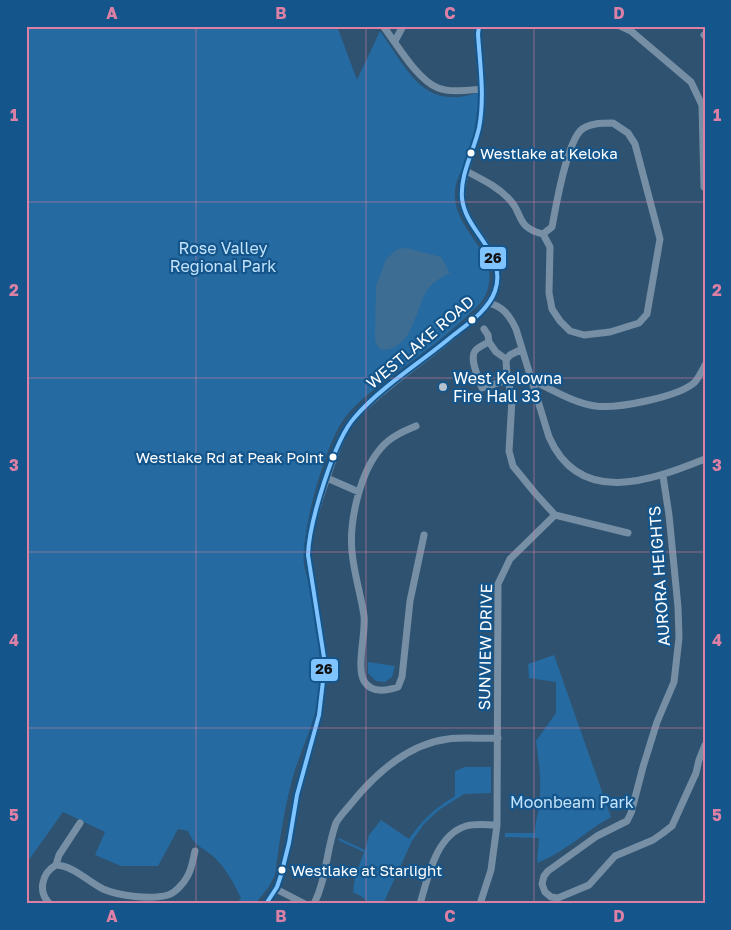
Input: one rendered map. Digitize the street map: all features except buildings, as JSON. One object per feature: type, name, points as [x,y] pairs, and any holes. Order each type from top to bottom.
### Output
[{"type":"street","points":[[383,26],[426,80],[438,88],[452,90],[482,89]]},
{"type":"street","points":[[394,41],[403,26]]},
{"type":"street","name":"WESTLAKE ROAD","points":[[266,904],[276,889],[281,875],[289,843],[296,795],[319,715],[325,664],[308,555],[308,542],[336,450],[354,418],[390,385],[431,354],[488,303],[495,290],[497,271],[491,252],[464,207],[462,198],[466,170],[479,128],[482,89],[479,26]]},
{"type":"street","points":[[620,26],[631,31],[691,82],[702,105],[704,187]]},
{"type":"street","points":[[466,170],[490,184],[510,200],[522,221],[531,231],[543,234],[550,247],[549,293],[552,308],[560,321],[570,331],[584,335],[610,332],[640,323],[647,314],[660,238],[635,144],[628,133],[613,123],[596,124],[580,131],[570,149],[557,193],[552,227],[543,234]]},
{"type":"street","points":[[488,303],[496,304],[509,315],[555,451],[578,473],[595,480],[619,483],[663,476],[705,459]]},
{"type":"street","points":[[484,329],[496,352],[506,359]]},
{"type":"street","points":[[490,342],[476,349],[473,354],[482,388],[508,380]]},
{"type":"street","points":[[522,349],[506,359],[512,399],[508,444],[513,466],[556,515],[628,533]]},
{"type":"street","points":[[531,380],[580,402],[595,406],[613,407],[633,404],[681,390],[694,383],[705,366]]},
{"type":"street","points":[[416,426],[399,434],[382,447],[367,469],[359,492],[352,524],[352,552],[364,618],[360,670],[364,681],[372,689],[386,691],[398,687],[402,677],[410,600],[424,535]]},
{"type":"street","name":"AURORA HEIGHTS","points":[[663,476],[669,515],[678,615],[679,645],[674,682],[658,722],[627,821],[597,836],[548,871],[544,876],[542,884],[545,892],[551,897],[558,898],[580,890],[589,885],[615,856],[653,840],[672,826],[696,773],[705,745]]},
{"type":"street","points":[[327,478],[359,492]]},
{"type":"street","name":"SUNVIEW DRIVE","points":[[480,904],[491,870],[497,825],[498,584],[510,559],[556,515]]},
{"type":"street","points":[[314,904],[325,874],[330,843],[337,821],[360,792],[379,774],[413,750],[448,739],[498,738]]},
{"type":"street","points":[[50,904],[44,896],[43,881],[48,870],[56,865],[59,855],[80,823]]},
{"type":"street","points":[[420,904],[434,859],[440,846],[449,836],[468,826],[497,825]]},
{"type":"street","points":[[56,865],[68,867],[102,888],[118,895],[145,897],[168,895],[178,888],[188,876],[195,851]]},
{"type":"street","points":[[276,889],[305,904]]},
{"type":"green space","name":"Rose Valley Regional Park","points":[[26,26],[337,26],[357,80],[380,31],[409,73],[419,84],[431,92],[444,97],[461,97],[480,92],[471,148],[456,185],[455,198],[463,223],[478,245],[488,267],[489,280],[486,294],[477,307],[448,333],[356,405],[340,425],[327,454],[309,514],[304,551],[304,565],[318,636],[319,691],[315,714],[289,791],[275,875],[268,888],[255,904],[236,904],[241,898],[223,867],[211,854],[194,841],[188,831],[178,829],[158,866],[121,866],[95,855],[105,832],[63,812],[26,864]]},
{"type":"green space","name":"Moonbeam Park","points":[[554,655],[611,817],[557,853],[537,863],[539,838],[505,837],[505,833],[535,833],[540,789],[536,741],[556,713],[556,682],[529,678],[528,664]]},
{"type":"green space","points":[[368,662],[395,666],[392,677],[385,682],[376,681],[368,673]]},
{"type":"green space","name":"Moonbeam Park","points":[[465,767],[491,767],[491,793],[464,794],[439,810],[424,824],[412,841],[383,904],[370,904],[353,892],[355,877],[364,852],[338,840],[339,838],[365,850],[369,835],[381,820],[409,839],[429,815],[455,796],[455,771]]},
{"type":"shaded area","points":[[406,248],[441,257],[450,273],[430,286],[406,337],[399,344],[381,350],[376,344],[375,338],[376,286],[386,259],[398,249]]},
{"type":"transit line","name":"26","points":[[266,904],[277,887],[281,875],[289,843],[297,795],[319,715],[325,664],[308,555],[313,523],[331,462],[347,428],[355,417],[389,385],[476,317],[487,305],[495,291],[496,265],[470,222],[462,198],[463,180],[477,137],[481,116],[482,93],[479,26]]},
{"type":"place","name":"Westlake at Keloka","points":[[471,153]]},
{"type":"place","name":"West Kelowna Fire Hall 33","points":[[443,387]]},
{"type":"place","name":"Westlake Rd at Peak Point","points":[[333,457]]},
{"type":"place","name":"Westlake at Starlight","points":[[282,870]]}]
